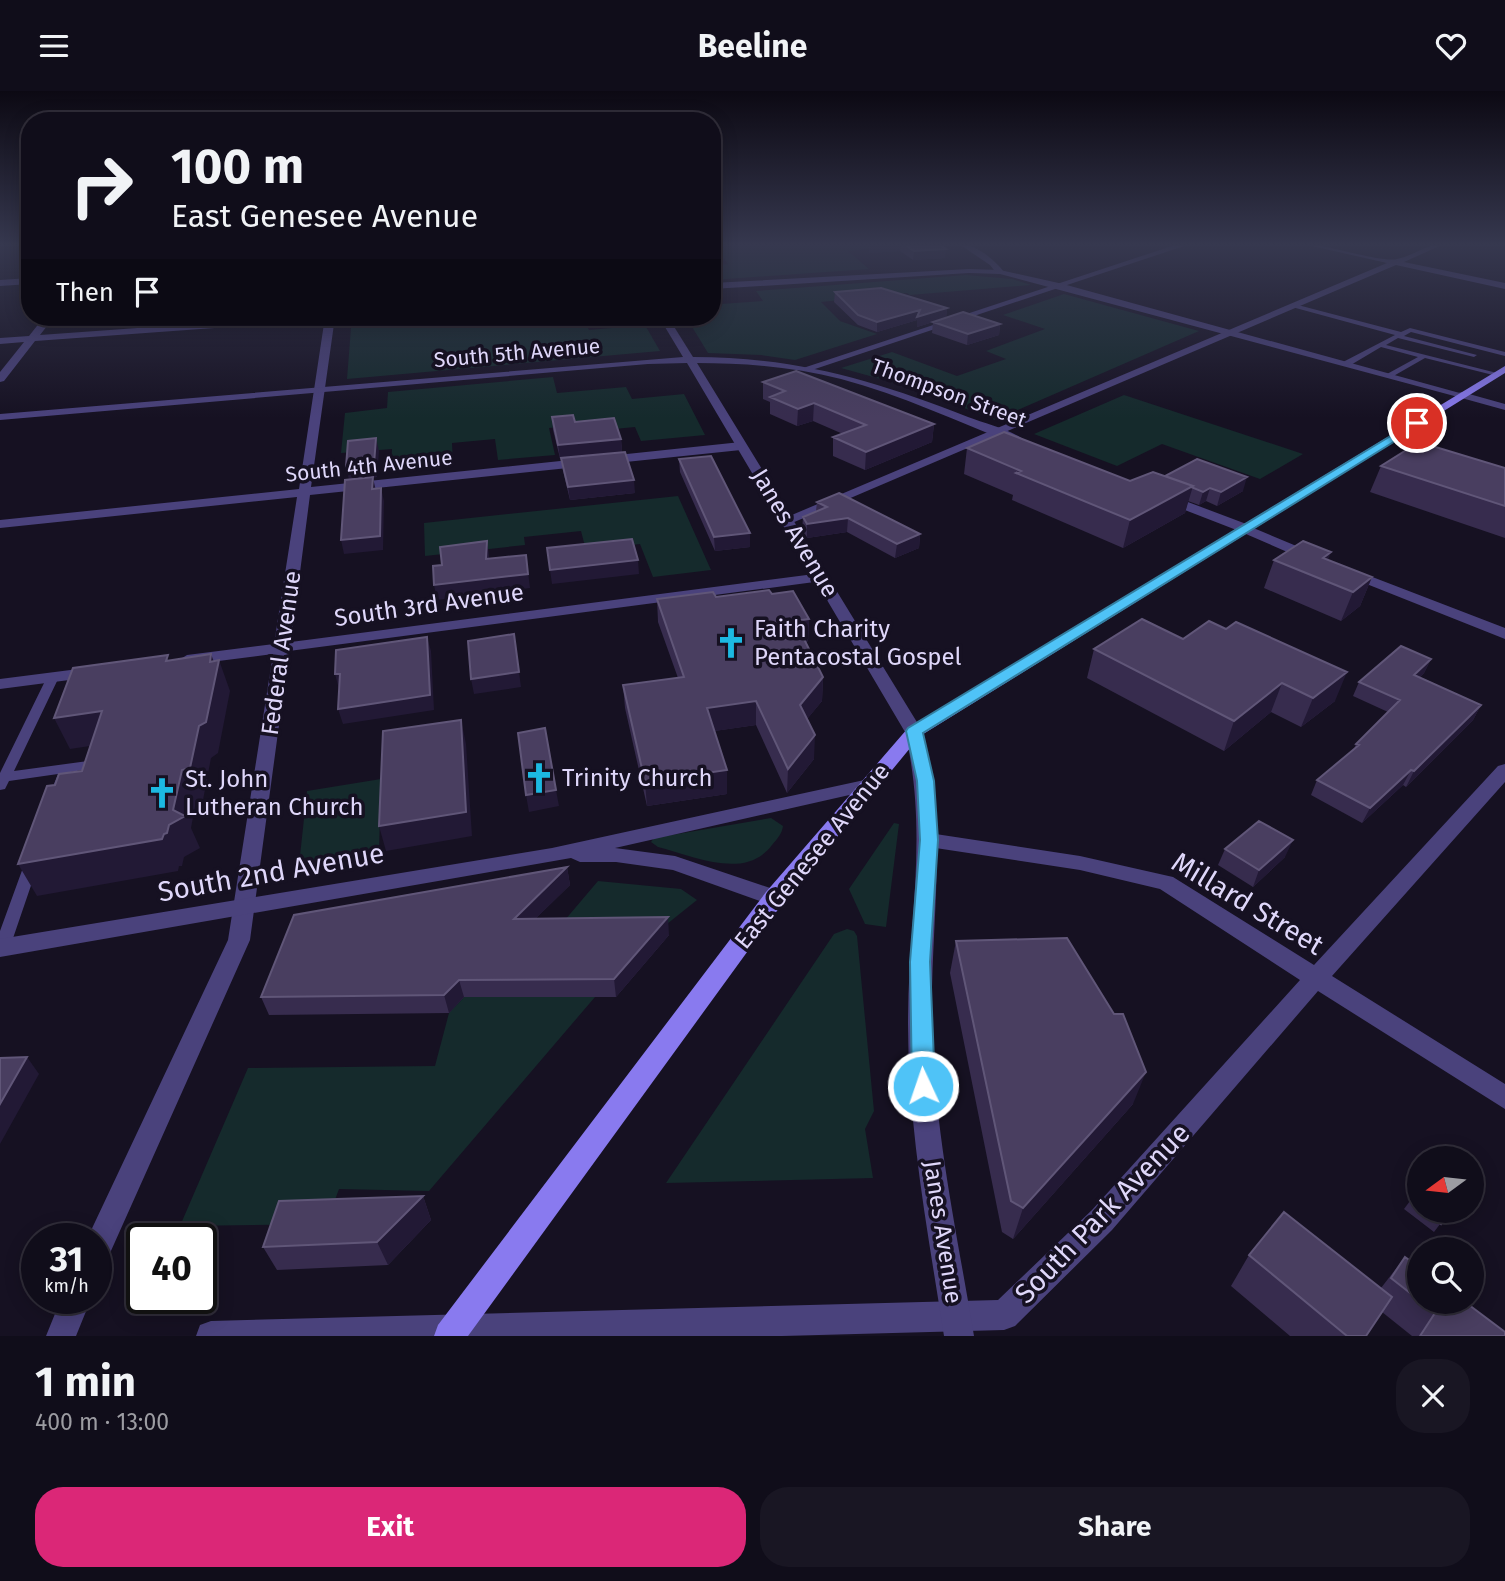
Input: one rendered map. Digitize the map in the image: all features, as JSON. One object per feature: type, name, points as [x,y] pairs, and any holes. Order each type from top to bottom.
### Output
[{"type":"main road","name":"East Genesee Avenue","points":[[452,1332],[774,898],[914,731],[1501,372]]},
{"type":"street","name":"South 5th Avenue","points":[[0,417],[648,361],[691,360],[805,369],[1011,302]]},
{"type":"street","points":[[1119,302],[1505,407]]},
{"type":"street","points":[[787,520],[1303,302]]},
{"type":"street","points":[[0,379],[42,326]]},
{"type":"street","points":[[0,341],[201,326]]},
{"type":"street","name":"Federal Avenue","points":[[109,1223],[239,940],[283,648],[327,326]]},
{"type":"street","name":"Janes Avenue","points":[[670,326],[914,731],[926,781],[929,840],[920,962],[920,1027],[930,1151],[958,1327]]},
{"type":"street","name":"Thompson Street","points":[[805,369],[865,383],[1035,447]]},
{"type":"street","name":"South 4th Avenue","points":[[0,524],[741,446]]},
{"type":"street","points":[[1147,490],[1505,634]]},
{"type":"street","name":"South 3rd Avenue","points":[[173,662],[822,577]]},
{"type":"street","points":[[0,684],[106,670]]},
{"type":"street","name":"South Park Avenue","points":[[211,1336],[958,1327],[1004,1315],[1055,1269],[1158,1157],[1315,977],[1505,770]]},
{"type":"street","name":"South 2nd Avenue","points":[[1,948],[552,855],[627,837],[778,808],[869,785]]},
{"type":"street","name":"Millard Street","points":[[929,840],[1080,863],[1166,883],[1505,1098]]},
{"type":"street","name":"South 2nd Avenue","points":[[552,855],[616,855],[676,863],[774,898]]},
{"type":"street","points":[[61,1336],[70,1314]]},
{"type":"lane","points":[[1294,306],[1398,335]]},
{"type":"lane","points":[[1346,364],[1410,330],[1505,354]]},
{"type":"lane","points":[[1380,345],[1501,372]]},
{"type":"lane","points":[[1390,376],[1424,356]]},
{"type":"lane","points":[[2,781],[53,677]]},
{"type":"lane","points":[[2,781],[88,765]]},
{"type":"lane","points":[[52,806],[66,768]]},
{"type":"lane","points":[[1,948],[34,856]]},
{"type":"green space","points":[[821,302],[840,321],[877,334],[795,360],[761,355],[708,353],[692,326],[721,326],[721,304]]},
{"type":"green space","points":[[1040,302],[1094,302],[1199,331],[995,420],[913,388],[841,368],[892,352],[957,376],[1006,359],[986,351],[1045,329],[1003,315]]},
{"type":"green space","points":[[587,326],[589,330],[646,326],[660,351],[347,379],[351,328]]},
{"type":"green space","points":[[553,377],[557,393],[626,387],[632,399],[684,394],[705,435],[641,441],[635,427],[604,430],[600,423],[549,428],[555,455],[498,460],[495,439],[452,443],[453,465],[391,472],[392,449],[341,453],[345,413],[387,408],[388,392]]},
{"type":"green space","points":[[1124,395],[1303,454],[1260,479],[1162,444],[1117,466],[1034,434]]},
{"type":"green space","points":[[678,496],[711,570],[653,577],[640,544],[586,550],[581,531],[524,537],[525,545],[425,556],[424,523]]},
{"type":"green space","points":[[381,779],[379,852],[299,865],[307,791]]},
{"type":"green space","points":[[771,818],[783,826],[780,834],[761,856],[748,862],[734,864],[703,860],[658,847],[651,842],[654,838]]},
{"type":"green space","points":[[894,823],[899,824],[886,927],[865,924],[849,889]]},
{"type":"green space","points":[[598,881],[681,889],[697,900],[667,924],[559,927]]},
{"type":"green space","points":[[847,929],[854,931],[857,936],[874,1111],[865,1129],[873,1178],[666,1183],[834,934]]},
{"type":"green space","points":[[464,997],[595,997],[429,1191],[339,1189],[326,1224],[217,1225],[217,1223],[181,1223],[248,1068],[435,1066],[449,1013]]},
{"type":"building","points":[[845,302],[928,302],[947,308],[917,317],[920,310],[877,322],[858,315]]},
{"type":"building","points":[[963,312],[1000,324],[968,334],[933,322]]},
{"type":"building","points":[[796,371],[934,424],[866,452],[833,437],[866,425],[814,403],[798,409],[770,397],[785,391],[763,382]]},
{"type":"building","points":[[573,415],[575,422],[614,418],[621,439],[558,445],[552,417]]},
{"type":"building","points":[[1004,432],[1130,481],[1153,472],[1193,486],[1130,520],[1016,473],[1021,471],[967,448]]},
{"type":"building","points":[[376,438],[374,464],[346,467],[348,441]]},
{"type":"building","points":[[1419,442],[1505,468],[1505,506],[1381,466]]},
{"type":"building","points":[[625,452],[634,480],[568,487],[561,458]]},
{"type":"building","points":[[711,456],[750,533],[714,537],[679,459]]},
{"type":"building","points":[[1197,459],[1247,477],[1221,492],[1210,488],[1203,492],[1165,476]]},
{"type":"building","points":[[373,477],[372,489],[381,488],[380,536],[341,540],[345,480]]},
{"type":"building","points":[[839,493],[920,534],[897,544],[848,518],[807,524],[803,517],[827,507],[817,502]]},
{"type":"building","points":[[632,539],[638,560],[550,570],[547,548]]},
{"type":"building","points":[[487,541],[486,559],[526,555],[528,574],[434,585],[433,566],[442,565],[440,547]]},
{"type":"building","points":[[1303,541],[1331,552],[1323,558],[1372,577],[1353,592],[1274,560]]},
{"type":"building","points":[[769,590],[772,594],[793,591],[809,619],[795,621],[823,677],[800,705],[815,735],[788,769],[756,701],[707,708],[727,770],[645,782],[623,685],[684,677],[657,599],[713,592],[716,597]]},
{"type":"building","points":[[1142,619],[1183,639],[1209,621],[1226,629],[1236,622],[1347,672],[1313,698],[1282,683],[1234,721],[1094,649]]},
{"type":"building","points":[[514,634],[519,672],[471,679],[468,641]]},
{"type":"building","points":[[427,637],[430,695],[338,709],[340,674],[335,674],[336,650]]},
{"type":"building","points":[[1401,646],[1431,659],[1414,675],[1481,705],[1414,771],[1411,770],[1370,808],[1317,780],[1359,745],[1356,744],[1400,700],[1359,682]]},
{"type":"building","points":[[211,654],[210,662],[219,660],[206,722],[199,726],[190,768],[182,770],[173,810],[185,816],[169,825],[162,839],[18,864],[47,786],[55,785],[59,774],[82,771],[102,711],[54,718],[73,668],[168,655],[166,661]]},
{"type":"building","points":[[461,720],[466,812],[379,826],[383,731]]},
{"type":"building","name":"Trinity Church","points":[[545,728],[556,790],[526,795],[518,733]]},
{"type":"building","points":[[1259,821],[1293,840],[1259,870],[1225,849]]},
{"type":"building","points":[[567,867],[514,919],[668,917],[614,979],[459,980],[444,995],[261,997],[294,915]]},
{"type":"building","points":[[1067,938],[1114,1014],[1123,1014],[1146,1072],[1023,1208],[1011,1201],[956,941]]},
{"type":"building","points":[[27,1057],[0,1104],[0,1058]]},
{"type":"building","points":[[423,1196],[377,1242],[263,1247],[279,1201]]},
{"type":"building","points":[[1284,1212],[1392,1297],[1366,1336],[1347,1336],[1249,1255]]},
{"type":"building","points":[[1405,1257],[1407,1258],[1407,1291],[1391,1278]]},
{"type":"building","points":[[1434,1314],[1481,1314],[1505,1332],[1505,1336],[1420,1336]]},
{"type":"place","name":"Faith Charity Pentacostal Gospel","points":[[731,643]]},
{"type":"place","name":"Trinity Church","points":[[539,778]]},
{"type":"place","name":"St. John Lutheran Church","points":[[162,793]]},
{"type":"route","points":[[923,1086],[919,993],[929,840],[926,781],[914,731],[1417,423]]}]
